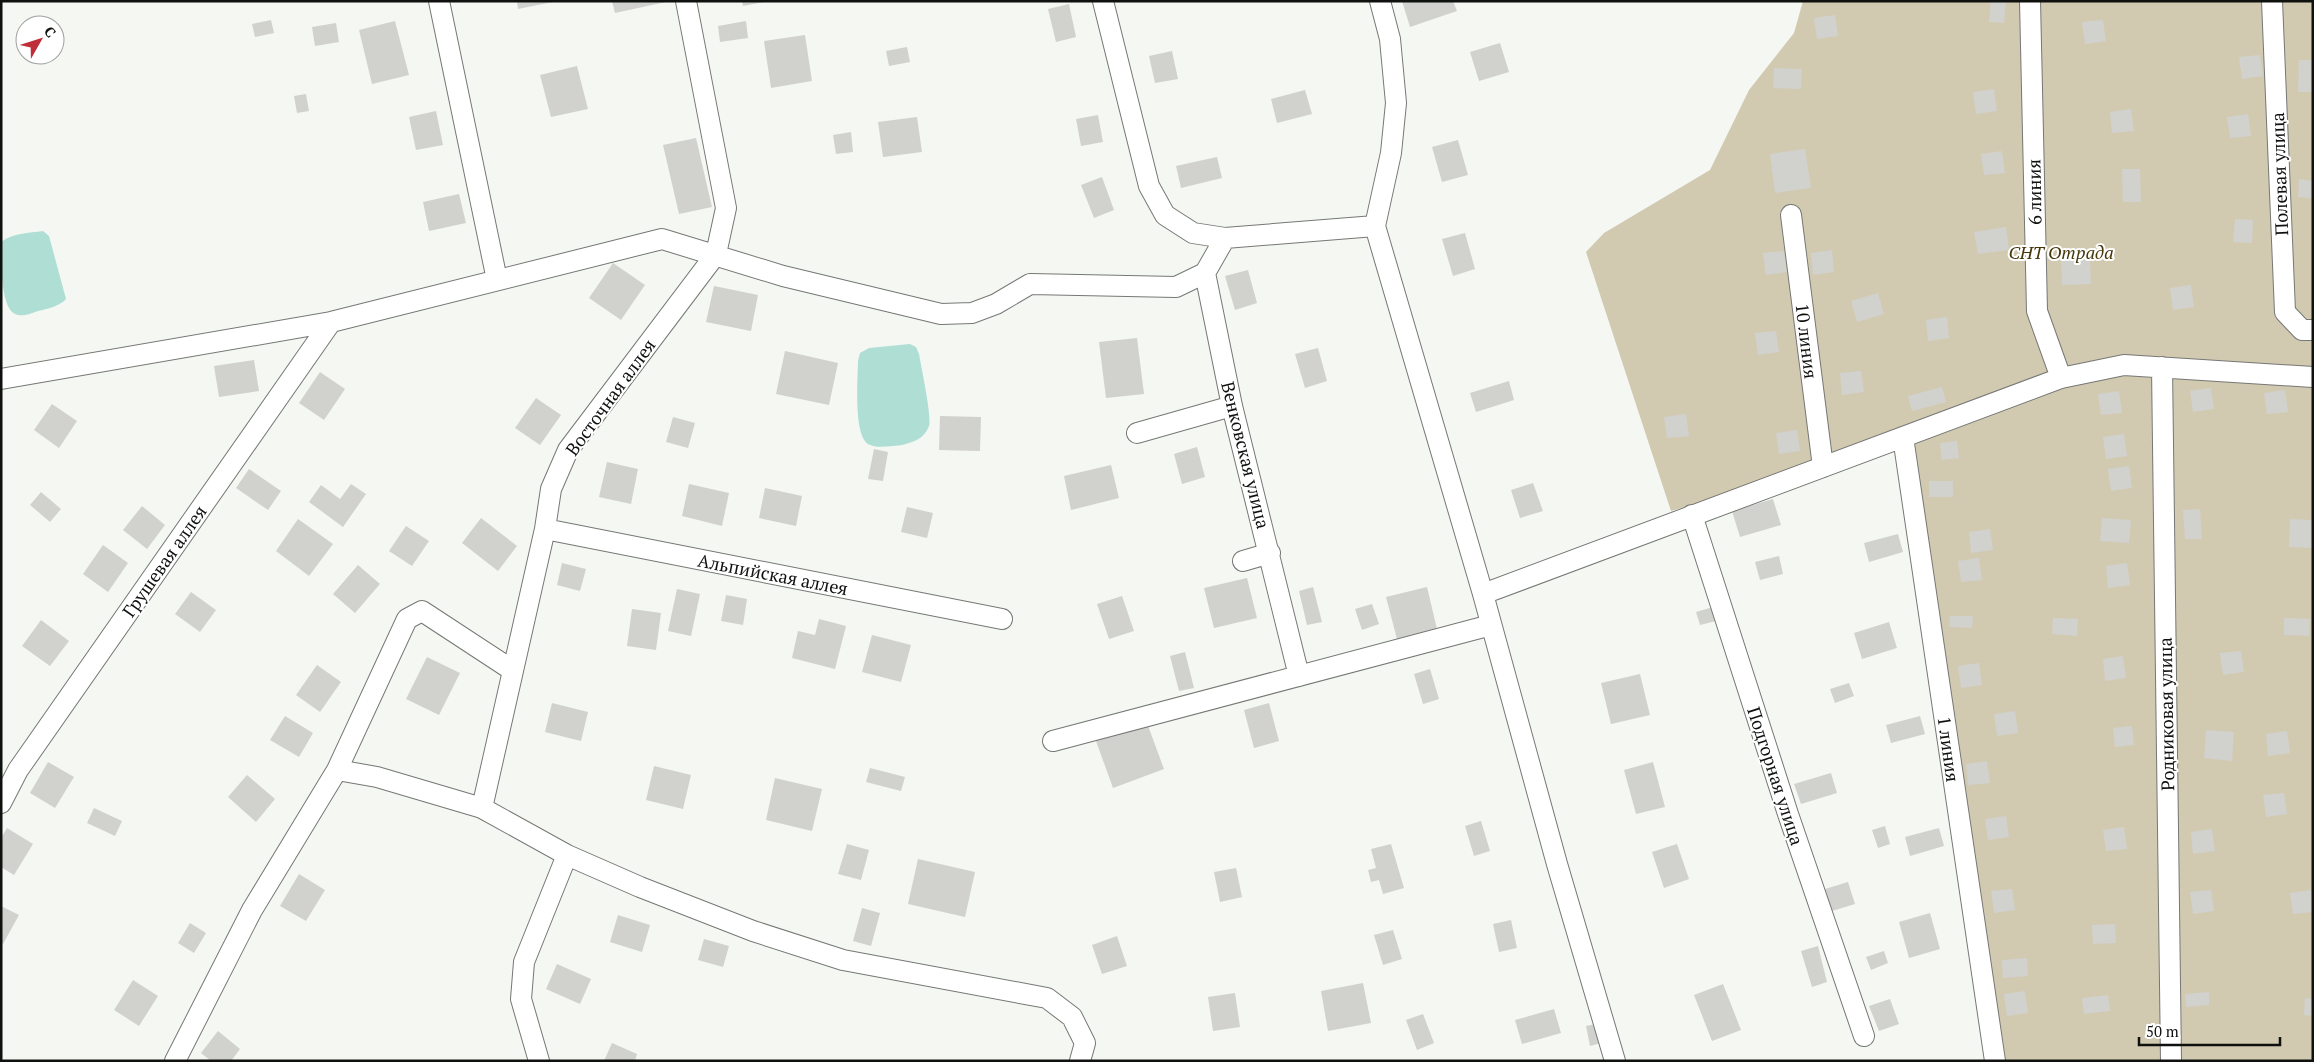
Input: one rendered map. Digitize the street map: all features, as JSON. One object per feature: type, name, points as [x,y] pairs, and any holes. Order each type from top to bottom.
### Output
[{"type":"street","points":[[439,1],[497,280]]},
{"type":"street","name":"Восточная аллея","points":[[482,808],[544,529],[551,489],[568,450],[716,254],[726,208],[686,1]]},
{"type":"street","points":[[1103,1],[1149,186],[1165,215],[1192,234],[1225,238],[1375,226]]},
{"type":"street","points":[[1380,1],[1390,40],[1396,103],[1391,153],[1375,226],[1615,1061]]},
{"type":"street","name":"6 линия","points":[[2030,1],[2037,311],[2061,378]]},
{"type":"street","name":"Полевая улица","points":[[2272,1],[2285,312],[2302,330],[2313,330]]},
{"type":"street","name":"10 линия","points":[[1792,214],[1823,467]]},
{"type":"street","points":[[1,379],[331,322],[662,238],[784,276],[941,314],[972,313],[996,304],[1030,284],[1176,287],[1205,273],[1225,238]]},
{"type":"street","name":"Венковская улица","points":[[1205,273],[1232,406],[1299,676]]},
{"type":"street","name":"Грушевая аллея","points":[[1,803],[18,770],[331,322]]},
{"type":"street","points":[[1482,594],[2061,378],[2124,365],[2313,377]]},
{"type":"street","name":"Родниковая улица","points":[[2162,367],[2171,1061]]},
{"type":"street","points":[[1137,433],[1232,406]]},
{"type":"street","name":"1 линия","points":[[1903,438],[1995,1061]]},
{"type":"street","name":"Подгорная улица","points":[[1692,515],[1788,814],[1864,1036]]},
{"type":"street","name":"Альпийская аллея","points":[[544,529],[1002,619]]},
{"type":"street","points":[[1243,561],[1270,553]]},
{"type":"street","points":[[174,1061],[252,910],[337,770],[407,619],[422,610],[512,670]]},
{"type":"street","points":[[1053,741],[1491,625]]},
{"type":"street","points":[[337,770],[377,777],[482,808],[567,854],[640,887],[753,931],[843,960],[1047,998],[1072,1017],[1085,1043],[1080,1061]]},
{"type":"street","points":[[539,1061],[521,999],[524,962],[567,854]]},
{"type":"green space","name":"СНТ Отрада","points":[[1803,1],[2313,1],[2313,1061],[1988,1061],[1900,446],[1671,511],[1586,252],[1604,233],[1710,170],[1749,90],[1794,33]]},
{"type":"water","points":[[43,231],[49,236],[66,299],[60,304],[49,308],[26,315],[18,315],[10,310],[6,302],[1,270],[1,242],[16,235]]},
{"type":"water","points":[[910,344],[916,347],[919,354],[928,402],[929,426],[921,437],[911,443],[880,447],[871,446],[863,438],[858,418],[857,380],[860,353],[869,348]]},
{"type":"building","points":[[517,1],[553,1],[553,2],[518,9]]},
{"type":"building","points":[[612,1],[666,1],[666,2],[615,13]]},
{"type":"building","points":[[742,1],[764,1],[764,2],[743,6]]},
{"type":"building","points":[[1402,1],[1453,1],[1457,11],[1410,27]]},
{"type":"building","points":[[1991,1],[2006,1],[2004,23],[1989,22]]},
{"type":"building","points":[[1069,4],[1076,37],[1056,42],[1048,9]]},
{"type":"building","points":[[1835,15],[1838,36],[1817,39],[1814,18]]},
{"type":"building","points":[[271,20],[274,33],[255,37],[252,24]]},
{"type":"building","points":[[2103,20],[2106,41],[2085,44],[2082,22]]},
{"type":"building","points":[[395,21],[409,75],[372,84],[359,30]]},
{"type":"building","points":[[746,21],[748,38],[720,42],[718,26]]},
{"type":"building","points":[[336,23],[339,42],[315,46],[312,27]]},
{"type":"building","points":[[805,35],[812,81],[771,88],[764,41]]},
{"type":"building","points":[[1500,43],[1509,72],[1479,81],[1470,52]]},
{"type":"building","points":[[907,47],[910,62],[889,66],[886,51]]},
{"type":"building","points":[[1172,51],[1178,79],[1155,83],[1149,56]]},
{"type":"building","points":[[2260,55],[2263,76],[2242,79],[2239,57]]},
{"type":"building","points":[[2299,60],[2313,60],[2313,92],[2298,92]]},
{"type":"building","points":[[577,66],[588,109],[551,117],[540,75]]},
{"type":"building","points":[[1774,68],[1802,69],[1801,89],[1773,88]]},
{"type":"building","points":[[1994,89],[1997,111],[1976,114],[1973,92]]},
{"type":"building","points":[[1305,90],[1312,114],[1277,123],[1271,99]]},
{"type":"building","points":[[306,94],[309,111],[297,113],[294,96]]},
{"type":"building","points":[[2131,109],[2134,131],[2112,133],[2110,112]]},
{"type":"building","points":[[436,111],[443,145],[416,150],[409,117]]},
{"type":"building","points":[[2248,114],[2251,136],[2230,138],[2227,117]]},
{"type":"building","points":[[1098,115],[1103,142],[1081,146],[1076,119]]},
{"type":"building","points":[[917,117],[922,152],[883,157],[878,122]]},
{"type":"building","points":[[851,132],[853,152],[836,154],[833,135]]},
{"type":"building","points":[[696,138],[712,207],[679,214],[663,145]]},
{"type":"building","points":[[1458,140],[1468,175],[1442,182],[1432,147]]},
{"type":"building","points":[[1805,149],[1811,188],[1775,193],[1770,154]]},
{"type":"building","points":[[2002,151],[2005,173],[1984,175],[1981,154]]},
{"type":"building","points":[[1217,157],[1222,178],[1181,188],[1176,166]]},
{"type":"building","points":[[2122,169],[2140,169],[2141,202],[2123,202]]},
{"type":"building","points":[[1102,177],[1114,210],[1094,218],[1081,185]]},
{"type":"building","points":[[2299,179],[2313,181],[2313,198],[2298,197]]},
{"type":"building","points":[[459,194],[466,223],[429,231],[423,202]]},
{"type":"building","points":[[2235,219],[2253,220],[2252,243],[2233,242]]},
{"type":"building","points":[[2006,227],[2009,250],[1978,254],[1974,232]]},
{"type":"building","points":[[1465,233],[1475,269],[1453,276],[1442,239]]},
{"type":"building","points":[[1832,250],[1834,272],[1813,275],[1811,253]]},
{"type":"building","points":[[1784,251],[1787,272],[1766,275],[1763,253]]},
{"type":"building","points":[[2090,256],[2091,284],[2062,285],[2061,257]]},
{"type":"building","points":[[613,263],[645,285],[621,320],[589,298]]},
{"type":"building","points":[[1248,270],[1257,303],[1235,310],[1225,276]]},
{"type":"building","points":[[2191,285],[2194,307],[2173,310],[2170,288]]},
{"type":"building","points":[[714,286],[758,295],[751,331],[706,322]]},
{"type":"building","points":[[1878,293],[1884,314],[1857,322],[1851,301]]},
{"type":"building","points":[[1947,317],[1949,338],[1928,341],[1926,320]]},
{"type":"building","points":[[1776,331],[1779,352],[1758,355],[1755,333]]},
{"type":"building","points":[[1137,338],[1144,394],[1106,398],[1099,342]]},
{"type":"building","points":[[1318,348],[1327,381],[1305,388],[1295,354]]},
{"type":"building","points":[[785,351],[838,363],[829,405],[776,394]]},
{"type":"building","points":[[254,360],[259,391],[219,397],[214,366]]},
{"type":"building","points":[[1861,371],[1864,392],[1842,395],[1840,373]]},
{"type":"building","points":[[320,372],[345,389],[324,420],[299,403]]},
{"type":"building","points":[[1509,381],[1514,400],[1476,412],[1470,393]]},
{"type":"building","points":[[1942,387],[1946,402],[1912,411],[1908,396]]},
{"type":"building","points":[[2211,388],[2214,409],[2193,412],[2190,391]]},
{"type":"building","points":[[2285,390],[2288,412],[2267,414],[2264,393]]},
{"type":"building","points":[[2119,391],[2122,413],[2101,415],[2098,394]]},
{"type":"building","points":[[536,398],[561,415],[540,445],[515,428]]},
{"type":"building","points":[[52,404],[77,421],[59,448],[34,430]]},
{"type":"building","points":[[1686,414],[1689,436],[1667,438],[1664,417]]},
{"type":"building","points":[[940,416],[981,417],[980,451],[939,450]]},
{"type":"building","points":[[673,417],[695,423],[688,448],[666,442]]},
{"type":"building","points":[[1797,430],[1800,451],[1779,454],[1776,433]]},
{"type":"building","points":[[2124,434],[2127,456],[2106,459],[2103,437]]},
{"type":"building","points":[[1957,441],[1959,458],[1942,460],[1940,443]]},
{"type":"building","points":[[1197,447],[1205,477],[1182,484],[1174,454]]},
{"type":"building","points":[[874,449],[888,452],[883,481],[868,479]]},
{"type":"building","points":[[607,462],[638,469],[631,504],[599,497]]},
{"type":"building","points":[[1111,465],[1119,498],[1071,510],[1064,476]]},
{"type":"building","points":[[2129,466],[2132,488],[2111,491],[2108,469]]},
{"type":"building","points":[[249,469],[281,491],[268,510],[236,488]]},
{"type":"building","points":[[1929,481],[1953,481],[1953,497],[1929,497]]},
{"type":"building","points":[[1533,483],[1543,511],[1520,518],[1511,490]]},
{"type":"building","points":[[351,484],[366,494],[343,527],[309,502],[321,485],[340,499]]},
{"type":"building","points":[[689,484],[729,493],[722,526],[682,516]]},
{"type":"building","points":[[765,488],[802,496],[796,526],[759,518]]},
{"type":"building","points":[[41,492],[61,509],[50,522],[30,505]]},
{"type":"building","points":[[1773,499],[1781,525],[1740,537],[1732,511]]},
{"type":"building","points":[[142,506],[165,525],[147,549],[123,530]]},
{"type":"building","points":[[907,507],[933,513],[927,538],[901,532]]},
{"type":"building","points":[[2200,509],[2202,539],[2185,539],[2183,510]]},
{"type":"building","points":[[481,518],[517,546],[498,571],[462,543]]},
{"type":"building","points":[[2102,518],[2131,520],[2129,543],[2100,541]]},
{"type":"building","points":[[298,519],[333,544],[309,576],[276,551]]},
{"type":"building","points":[[2290,519],[2313,520],[2313,548],[2289,547]]},
{"type":"building","points":[[406,526],[429,541],[412,566],[389,551]]},
{"type":"building","points":[[1990,529],[1993,550],[1971,553],[1969,532]]},
{"type":"building","points":[[1898,534],[1903,552],[1869,562],[1864,543]]},
{"type":"building","points":[[103,545],[128,563],[108,592],[83,574]]},
{"type":"building","points":[[1779,556],[1783,574],[1760,580],[1755,562]]},
{"type":"building","points":[[1979,558],[1982,580],[1961,582],[1958,561]]},
{"type":"building","points":[[562,563],[586,569],[580,591],[557,585]]},
{"type":"building","points":[[2127,563],[2130,585],[2108,588],[2106,566]]},
{"type":"building","points":[[358,565],[380,584],[355,613],[333,594]]},
{"type":"building","points":[[1247,578],[1257,618],[1214,628],[1204,588]]},
{"type":"building","points":[[1313,587],[1322,622],[1307,625],[1299,591]]},
{"type":"building","points":[[1427,587],[1437,629],[1397,639],[1386,597]]},
{"type":"building","points":[[677,589],[700,594],[691,636],[668,631]]},
{"type":"building","points":[[191,592],[216,610],[200,632],[175,614]]},
{"type":"building","points":[[726,595],[747,599],[743,625],[721,621]]},
{"type":"building","points":[[1122,596],[1134,631],[1109,639],[1097,604]]},
{"type":"building","points":[[1372,604],[1379,624],[1362,630],[1355,609]]},
{"type":"building","points":[[1713,607],[1716,621],[1700,625],[1696,612]]},
{"type":"building","points":[[632,609],[661,613],[656,650],[627,646]]},
{"type":"building","points":[[1950,616],[1973,616],[1972,628],[1949,627]]},
{"type":"building","points":[[2053,618],[2078,619],[2077,636],[2052,634]]},
{"type":"building","points":[[2284,618],[2310,619],[2309,636],[2284,635]]},
{"type":"building","points":[[819,619],[846,626],[835,669],[792,658],[798,631],[815,635]]},
{"type":"building","points":[[41,620],[69,641],[50,666],[22,646]]},
{"type":"building","points":[[1889,622],[1897,648],[1862,659],[1854,633]]},
{"type":"building","points":[[872,635],[911,645],[901,682],[862,672]]},
{"type":"building","points":[[2241,651],[2244,672],[2223,675],[2220,653]]},
{"type":"building","points":[[1185,652],[1194,688],[1179,691],[1170,656]]},
{"type":"building","points":[[2123,656],[2126,678],[2105,681],[2103,659]]},
{"type":"building","points":[[427,657],[460,673],[439,715],[406,699]]},
{"type":"building","points":[[1979,663],[1982,685],[1961,688],[1958,666]]},
{"type":"building","points":[[317,665],[341,682],[320,712],[296,695]]},
{"type":"building","points":[[1430,669],[1439,699],[1423,704],[1414,674]]},
{"type":"building","points":[[1640,674],[1650,715],[1611,724],[1601,683]]},
{"type":"building","points":[[1849,683],[1854,696],[1835,703],[1830,689]]},
{"type":"building","points":[[552,703],[588,712],[581,741],[545,732]]},
{"type":"building","points":[[1269,703],[1279,741],[1254,748],[1244,710]]},
{"type":"building","points":[[2015,711],[2018,733],[1997,736],[1994,714]]},
{"type":"building","points":[[285,716],[313,733],[299,757],[270,740]]},
{"type":"building","points":[[1920,716],[1925,734],[1891,743],[1886,725]]},
{"type":"building","points":[[1147,723],[1164,769],[1113,788],[1096,741]]},
{"type":"building","points":[[2132,726],[2134,745],[2115,747],[2113,728]]},
{"type":"building","points":[[2206,730],[2234,732],[2232,761],[2204,758]]},
{"type":"building","points":[[2287,731],[2290,753],[2268,756],[2266,734]]},
{"type":"building","points":[[1987,761],[1990,783],[1968,785],[1966,764]]},
{"type":"building","points":[[48,762],[74,777],[55,808],[30,793]]},
{"type":"building","points":[[1653,762],[1665,807],[1636,814],[1624,770]]},
{"type":"building","points":[[654,766],[691,775],[683,809],[646,800]]},
{"type":"building","points":[[870,768],[905,777],[901,791],[866,782]]},
{"type":"building","points":[[1831,773],[1837,793],[1801,804],[1794,784]]},
{"type":"building","points":[[247,775],[275,799],[256,822],[228,797]]},
{"type":"building","points":[[775,778],[822,789],[812,831],[766,820]]},
{"type":"building","points":[[2284,793],[2287,814],[2266,817],[2263,795]]},
{"type":"building","points":[[94,808],[122,821],[115,836],[87,823]]},
{"type":"building","points":[[2006,816],[2009,837],[1988,840],[1985,819]]},
{"type":"building","points":[[1481,821],[1490,851],[1474,856],[1465,826]]},
{"type":"building","points":[[1885,826],[1890,844],[1878,848],[1872,830]]},
{"type":"building","points":[[2124,827],[2127,849],[2106,851],[2103,830]]},
{"type":"building","points":[[7,828],[33,844],[14,875],[1,867],[1,838]]},
{"type":"building","points":[[1939,828],[1944,846],[1910,856],[1905,837]]},
{"type":"building","points":[[2212,829],[2215,851],[2193,854],[2191,832]]},
{"type":"building","points":[[847,844],[869,850],[861,880],[838,874]]},
{"type":"building","points":[[1391,844],[1404,888],[1383,894],[1379,880],[1371,882],[1368,870],[1376,868],[1371,849]]},
{"type":"building","points":[[1677,844],[1689,879],[1664,888],[1652,852]]},
{"type":"building","points":[[918,859],[975,872],[965,917],[908,904]]},
{"type":"building","points":[[1236,868],[1242,897],[1220,902],[1214,872]]},
{"type":"building","points":[[299,874],[325,890],[306,921],[280,906]]},
{"type":"building","points":[[1848,882],[1855,904],[1832,911],[1825,889]]},
{"type":"building","points":[[2012,889],[2015,910],[1994,913],[1991,891]]},
{"type":"building","points":[[2211,890],[2214,911],[2193,914],[2190,892]]},
{"type":"building","points":[[2311,890],[2313,912],[2293,914],[2290,893]]},
{"type":"building","points":[[1,906],[19,915],[3,944],[1,943]]},
{"type":"building","points":[[862,908],[880,913],[871,946],[853,941]]},
{"type":"building","points":[[1930,913],[1940,949],[1909,958],[1899,922]]},
{"type":"building","points":[[618,915],[650,925],[642,952],[610,942]]},
{"type":"building","points":[[1511,920],[1517,948],[1499,952],[1493,924]]},
{"type":"building","points":[[190,923],[206,933],[194,953],[178,943]]},
{"type":"building","points":[[2115,924],[2116,943],[2093,944],[2092,925]]},
{"type":"building","points":[[1393,930],[1402,959],[1383,965],[1374,935]]},
{"type":"building","points":[[1117,936],[1127,966],[1102,974],[1092,945]]},
{"type":"building","points":[[704,939],[729,946],[723,967],[698,960]]},
{"type":"building","points":[[1818,946],[1827,982],[1812,987],[1801,951]]},
{"type":"building","points":[[1884,951],[1888,963],[1871,970],[1866,957]]},
{"type":"building","points":[[2027,958],[2028,976],[2003,978],[2002,960]]},
{"type":"building","points":[[557,964],[591,979],[580,1004],[546,989]]},
{"type":"building","points":[[133,980],[158,996],[139,1026],[114,1010]]},
{"type":"building","points":[[1363,983],[1371,1023],[1328,1031],[1321,991]]},
{"type":"building","points":[[1723,984],[1741,1030],[1712,1041],[1694,995]]},
{"type":"building","points":[[2025,991],[2028,1013],[2007,1016],[2004,994]]},
{"type":"building","points":[[2209,992],[2209,1005],[2186,1007],[2185,994]]},
{"type":"building","points":[[1235,993],[1240,1027],[1213,1031],[1208,997]]},
{"type":"building","points":[[2108,995],[2110,1011],[2084,1014],[2082,998]]},
{"type":"building","points":[[2305,998],[2313,999],[2313,1016],[2304,1015]]},
{"type":"building","points":[[1890,999],[1899,1024],[1879,1031],[1869,1006]]},
{"type":"building","points":[[1554,1009],[1561,1033],[1522,1044],[1515,1020]]},
{"type":"building","points":[[1423,1014],[1434,1043],[1417,1050],[1406,1020]]},
{"type":"building","points":[[1596,1024],[1601,1043],[1590,1046],[1586,1026]]},
{"type":"building","points":[[218,1031],[240,1049],[231,1061],[211,1061],[201,1053]]},
{"type":"building","points":[[612,1043],[637,1054],[635,1061],[604,1061]]}]
